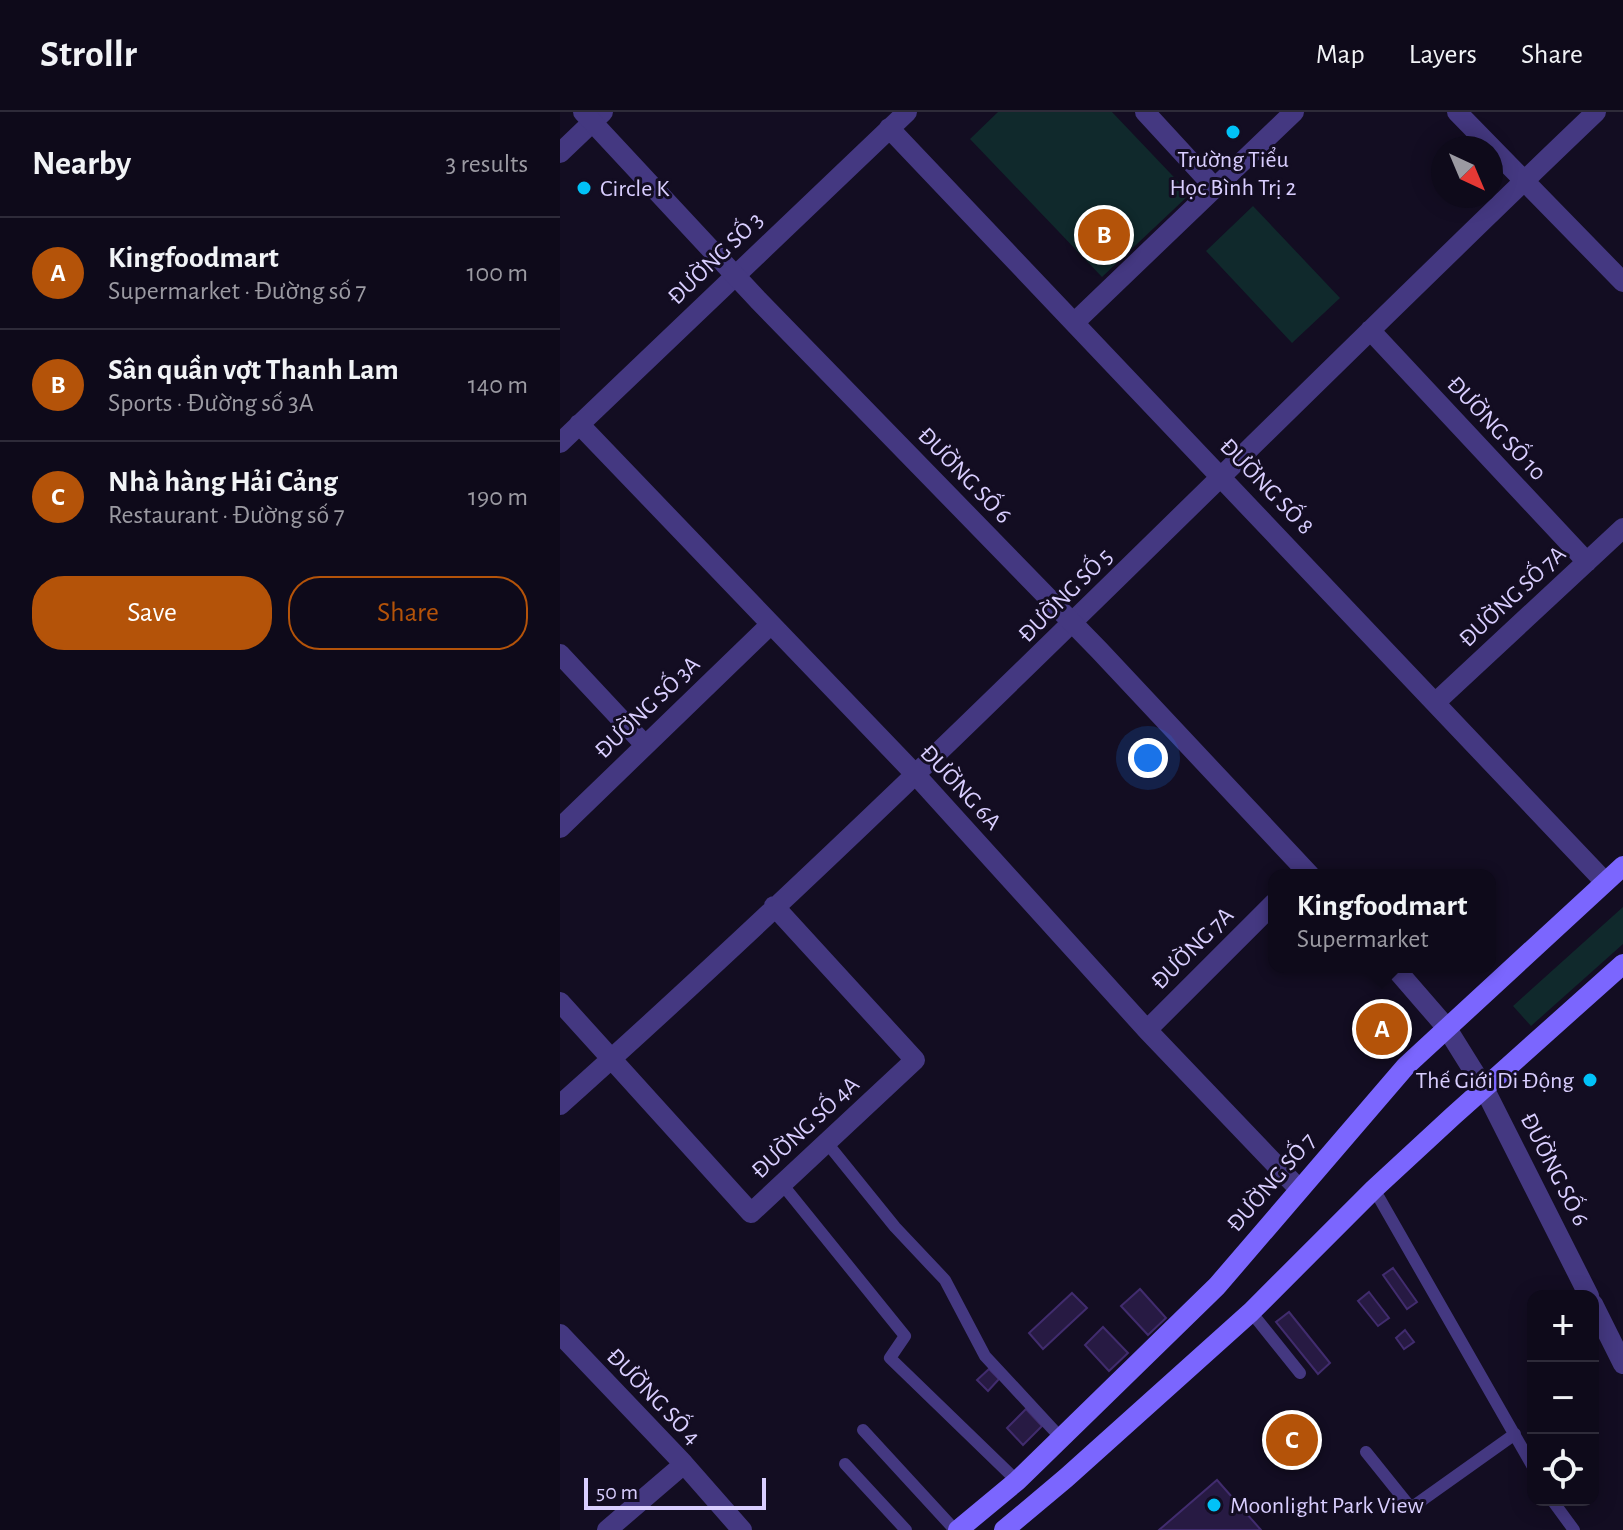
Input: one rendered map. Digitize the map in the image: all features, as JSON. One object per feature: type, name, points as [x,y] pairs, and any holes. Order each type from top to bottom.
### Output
[{"type":"main road","name":"ĐƯỜNG SỐ 7","points":[[956,1530],[1017,1481],[1217,1286],[1406,1066],[1623,866]]},
{"type":"main road","points":[[1004,1530],[1251,1312],[1374,1189],[1623,964]]},
{"type":"street","name":"ĐƯỜNG SỐ 3","points":[[560,443],[907,112]]},
{"type":"street","points":[[1145,112],[1215,188]]},
{"type":"street","points":[[1075,322],[1294,112]]},
{"type":"street","points":[[1457,112],[1623,282]]},
{"type":"street","name":"ĐƯỜNG SỐ 5","points":[[560,1105],[1073,624],[1221,475],[1596,112]]},
{"type":"street","points":[[560,153],[593,115]]},
{"type":"street","name":"ĐƯỜNG SỐ 6","points":[[593,115],[735,275],[1073,624],[1301,869]]},
{"type":"street","name":"ĐƯỜNG SỐ 8","points":[[889,128],[1605,882]]},
{"type":"street","name":"ĐƯỜNG SỐ 10","points":[[1370,330],[1587,562]]},
{"type":"street","name":"ĐƯỜNG 6A","points":[[579,424],[915,774],[1147,1030],[1299,1189]]},
{"type":"street","name":"ĐƯỜNG SỐ 7A","points":[[1436,702],[1623,528]]},
{"type":"street","name":"ĐƯỜNG SỐ 3A","points":[[560,828],[770,625]]},
{"type":"street","points":[[560,654],[645,745]]},
{"type":"street","name":"ĐƯỜNG SỐ 4A","points":[[560,1002],[751,1213],[915,1060],[774,906]]},
{"type":"street","name":"ĐƯỜNG 7A","points":[[1147,1030],[1268,909]]},
{"type":"street","points":[[1399,973],[1446,1027]]},
{"type":"street","name":"ĐƯỜNG SỐ 6","points":[[1446,1027],[1484,1088],[1586,1290]]},
{"type":"street","points":[[1599,1316],[1623,1364]]},
{"type":"street","name":"ĐƯỜNG SỐ 4","points":[[564,1346],[684,1464],[742,1530]]},
{"type":"street","points":[[607,1530],[684,1464]]},
{"type":"lane","points":[[827,1143],[895,1227],[945,1280],[985,1356],[1061,1438]]},
{"type":"lane","points":[[782,1184],[905,1336],[890,1358],[1017,1481]]},
{"type":"lane","points":[[1374,1189],[1527,1456]]},
{"type":"lane","points":[[1251,1312],[1300,1373]]},
{"type":"lane","points":[[863,1430],[956,1530]]},
{"type":"lane","points":[[1366,1452],[1411,1508],[1515,1434]]},
{"type":"lane","points":[[845,1464],[906,1530]]},
{"type":"lane","points":[[1556,1506],[1574,1530]]},
{"type":"green space","points":[[998,112],[1112,112],[1190,194],[1102,277],[970,139]]},
{"type":"green space","points":[[1253,206],[1340,298],[1292,343],[1206,251]]},
{"type":"green space","points":[[1623,907],[1623,944],[1531,1026],[1513,1006]]},
{"type":"building","points":[[1393,1268],[1417,1302],[1407,1309],[1383,1275]]},
{"type":"building","points":[[1140,1289],[1166,1318],[1148,1335],[1121,1306]]},
{"type":"building","points":[[1369,1292],[1389,1318],[1378,1326],[1358,1301]]},
{"type":"building","points":[[1072,1293],[1087,1308],[1043,1349],[1029,1333]]},
{"type":"building","points":[[1289,1312],[1330,1363],[1318,1374],[1276,1322]]},
{"type":"building","points":[[1103,1327],[1128,1353],[1109,1371],[1085,1345]]},
{"type":"building","points":[[1405,1330],[1414,1342],[1404,1349],[1396,1338]]},
{"type":"building","points":[[989,1369],[999,1379],[988,1391],[977,1380]]},
{"type":"building","points":[[1026,1409],[1042,1426],[1023,1445],[1007,1428]]},
{"type":"building","name":"Moonlight Park View","points":[[1217,1480],[1261,1530],[1159,1530]]},
{"type":"place","name":"Trường Tiểu Học Bình Trị 2","points":[[1233,132]]},
{"type":"place","name":"Circle K","points":[[584,188]]},
{"type":"place","name":"Sân quần vợt Thanh Lam","points":[[1104,235]]},
{"type":"place","name":"Kingfoodmart","points":[[1382,1029]]},
{"type":"place","name":"Thế Giới Di Động","points":[[1590,1080]]},
{"type":"place","name":"Nhà hàng Hải Cảng","points":[[1292,1440]]},
{"type":"place","name":"Moonlight Park View","points":[[1214,1505]]}]
